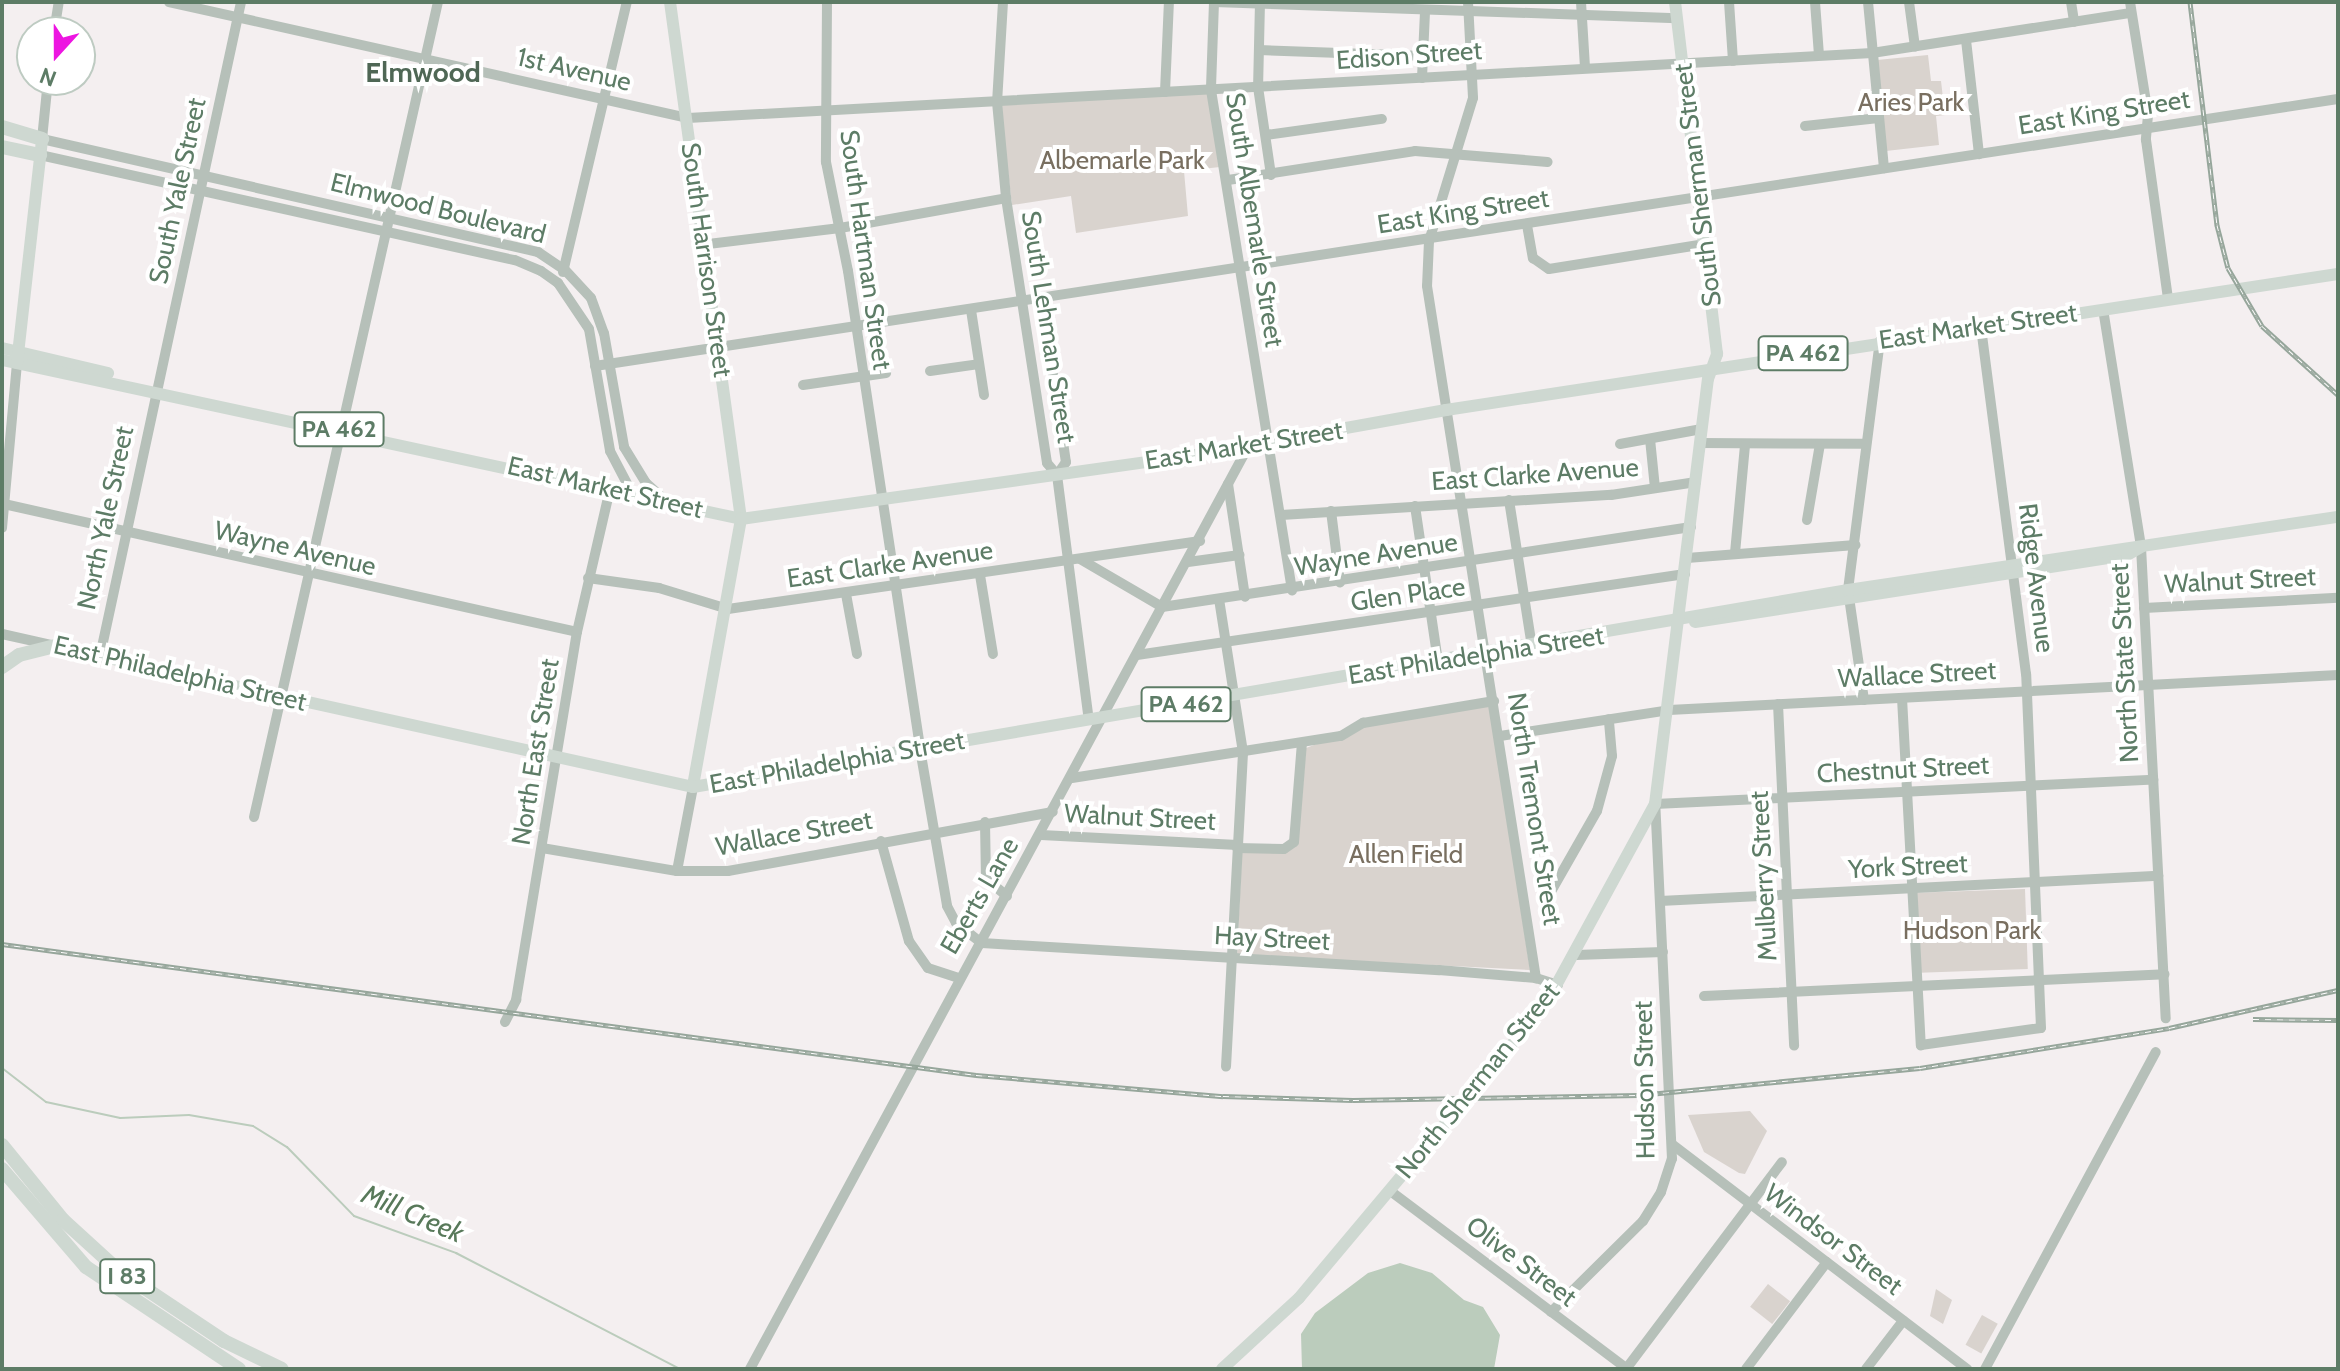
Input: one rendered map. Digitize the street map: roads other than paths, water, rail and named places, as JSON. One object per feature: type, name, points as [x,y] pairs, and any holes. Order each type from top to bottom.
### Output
[{"type":"highway","points":[[2,127],[42,139]]},
{"type":"highway","points":[[2,147],[40,155]]},
{"type":"highway","points":[[2,667],[19,655],[54,646]]},
{"type":"highway","name":"I 83","points":[[2,1145],[63,1220],[119,1271],[224,1341],[282,1369]]},
{"type":"highway","name":"I 83","points":[[2,1169],[86,1267],[239,1369]]},
{"type":"main road","name":"South Harrison Street","points":[[670,2],[688,118],[700,245],[741,519],[728,609],[693,787]]},
{"type":"main road","name":"South Sherman Street","points":[[1675,2],[1717,354],[1712,368]]},
{"type":"main road","points":[[18,358],[42,139]]},
{"type":"main road","name":"East Market Street","points":[[2,348],[18,358],[741,519],[883,502],[1270,443],[1446,410],[1880,341],[2338,274]]},
{"type":"main road","name":"East Market Street","points":[[2,360],[18,358]]},
{"type":"main road","name":"North Sherman Street","points":[[1222,1369],[1299,1298],[1475,1093],[1558,985],[1655,804],[1712,368]]},
{"type":"main road","points":[[739,534],[749,526],[803,513]]},
{"type":"main road","name":"East Philadelphia Street","points":[[54,646],[558,760],[693,787],[1680,622],[2338,517]]},
{"type":"street","name":"1st Avenue","points":[[169,2],[688,118]]},
{"type":"street","name":"South Yale Street","points":[[156,389],[241,2]]},
{"type":"street","points":[[254,817],[311,576],[341,429],[438,2]]},
{"type":"street","points":[[558,283],[565,270],[627,2]]},
{"type":"street","name":"South Hartman Street","points":[[827,2],[826,162],[840,228],[898,588],[920,749],[937,831],[947,906],[956,923],[982,943]]},
{"type":"street","name":"South Lehman Street","points":[[1003,2],[997,102],[1006,198],[1047,463],[1057,475],[1066,462],[1042,300]]},
{"type":"street","points":[[1165,92],[1169,2]]},
{"type":"street","points":[[1214,2],[1425,11],[1468,6],[1581,7],[1677,18]]},
{"type":"street","name":"South Albemarle Street","points":[[1214,2],[1211,90],[1292,590]]},
{"type":"street","points":[[1260,2],[1258,87],[1271,175]]},
{"type":"street","points":[[1729,2],[1733,61]]},
{"type":"street","points":[[1815,2],[1819,55]]},
{"type":"street","points":[[1868,2],[1884,168]]},
{"type":"street","points":[[1909,2],[1915,47]]},
{"type":"street","points":[[2071,2],[2074,22]]},
{"type":"street","name":"North Tremont Street","points":[[1468,6],[1472,73],[1469,119],[1429,241],[1427,286],[1536,978]]},
{"type":"street","points":[[1581,7],[1585,68]]},
{"type":"street","points":[[2131,7],[2168,299]]},
{"type":"street","name":"Edison Street","points":[[688,118],[1872,53],[2074,22],[2131,7]]},
{"type":"street","points":[[1422,78],[1425,11]]},
{"type":"street","points":[[1966,40],[1979,154]]},
{"type":"street","points":[[1259,50],[1424,56]]},
{"type":"street","points":[[42,139],[46,96]]},
{"type":"street","name":"East King Street","points":[[595,366],[855,329],[2338,99]]},
{"type":"street","points":[[1805,126],[1879,118]]},
{"type":"street","points":[[1266,135],[1382,119]]},
{"type":"street","name":"Elmwood Boulevard","points":[[42,139],[538,252],[565,270],[591,298],[610,364],[624,447],[646,483],[667,502]]},
{"type":"street","points":[[1228,180],[1415,151],[1548,162]]},
{"type":"street","name":"Elmwood Boulevard","points":[[40,155],[515,260],[558,283],[589,329],[610,451],[632,493]]},
{"type":"street","points":[[700,245],[840,228],[1006,198]]},
{"type":"street","points":[[1527,225],[1533,258],[1549,269],[1705,244]]},
{"type":"street","name":"North State Street","points":[[2103,309],[2141,547],[2166,1018]]},
{"type":"street","points":[[971,310],[984,395]]},
{"type":"street","name":"Ridge Avenue","points":[[1918,986],[1921,1045],[2041,1028],[2027,691],[1981,327]]},
{"type":"street","points":[[1864,700],[1849,595],[1880,341]]},
{"type":"street","points":[[2,528],[18,358]]},
{"type":"street","points":[[930,371],[979,364]]},
{"type":"street","points":[[803,385],[886,373]]},
{"type":"street","name":"North Yale Street","points":[[100,656],[156,389]]},
{"type":"street","points":[[1620,444],[1702,429]]},
{"type":"street","points":[[1650,439],[1655,488]]},
{"type":"street","points":[[1700,443],[1866,444]]},
{"type":"street","points":[[1807,520],[1820,444]]},
{"type":"street","name":"Eberts Lane","points":[[750,1369],[959,978],[982,943],[1105,718],[1249,445]]},
{"type":"street","points":[[1735,553],[1745,445]]},
{"type":"street","points":[[1057,475],[1089,720]]},
{"type":"street","name":"East Clarke Avenue","points":[[1281,515],[1509,500],[1696,482]]},
{"type":"street","points":[[1228,483],[1245,597]]},
{"type":"street","name":"North East Street","points":[[505,1022],[516,1000],[577,632],[610,489]]},
{"type":"street","points":[[1509,500],[1532,647]]},
{"type":"street","name":"Wayne Avenue","points":[[4,504],[311,576],[577,632]]},
{"type":"street","points":[[1415,506],[1438,662]]},
{"type":"street","points":[[1331,511],[1340,582]]},
{"type":"street","name":"Wayne Avenue","points":[[1162,607],[1519,556],[1691,527]]},
{"type":"street","name":"East Clarke Avenue","points":[[588,578],[659,588],[728,609],[898,588],[1200,541]]},
{"type":"street","points":[[1687,558],[1856,545]]},
{"type":"street","points":[[1188,562],[1240,555]]},
{"type":"street","points":[[1080,559],[1162,607]]},
{"type":"street","name":"Glen Place","points":[[1137,655],[1433,614],[1685,574]]},
{"type":"street","points":[[980,575],[993,654]]},
{"type":"street","points":[[846,594],[857,654]]},
{"type":"street","name":"Walnut Street","points":[[2144,608],[2338,598]]},
{"type":"street","points":[[1219,599],[1243,753],[1226,1067]]},
{"type":"street","name":"East Philadelphia Street","points":[[2,634],[54,646]]},
{"type":"street","name":"Wallace Street","points":[[1500,736],[1669,710],[2338,675]]},
{"type":"street","points":[[1902,698],[1918,986]]},
{"type":"street","points":[[1072,778],[1341,736],[1363,723],[1494,701]]},
{"type":"street","name":"Mulberry Street","points":[[1778,704],[1794,1046]]},
{"type":"street","points":[[1549,895],[1597,811],[1612,756],[1609,719]]},
{"type":"street","name":"Walnut Street","points":[[1041,835],[1284,849],[1294,842],[1302,743]]},
{"type":"street","name":"Chestnut Street","points":[[1655,804],[2153,780]]},
{"type":"street","points":[[677,871],[693,787]]},
{"type":"street","name":"Hudson Street","points":[[1551,1312],[1650,1211],[1666,1182],[1673,1145],[1655,804]]},
{"type":"street","name":"Wallace Street","points":[[542,848],[677,871],[728,871],[1053,812]]},
{"type":"street","points":[[985,822],[986,879],[1007,896]]},
{"type":"street","points":[[881,841],[909,941],[928,968],[959,978]]},
{"type":"street","name":"York Street","points":[[1660,901],[2158,876]]},
{"type":"street","name":"Hay Street","points":[[982,943],[1536,978],[1558,985]]},
{"type":"street","points":[[1576,955],[1663,952]]},
{"type":"street","points":[[1704,996],[2164,974]]},
{"type":"street","points":[[1985,1369],[2156,1052]]},
{"type":"street","name":"Windsor Street","points":[[1673,1145],[1967,1369]]},
{"type":"street","points":[[1626,1369],[1782,1162]]},
{"type":"street","name":"Olive Street","points":[[1389,1190],[1626,1369]]},
{"type":"street","points":[[1746,1369],[1827,1262]]},
{"type":"street","points":[[1866,1369],[1903,1321]]},
{"type":"waterway","name":"Mill Creek","points":[[2,1068],[46,1102],[120,1118],[189,1115],[253,1126],[287,1147],[354,1216],[456,1253],[680,1369]]},
{"type":"railway","points":[[2190,2],[2217,225],[2228,268],[2262,326],[2338,395]]},
{"type":"railway","points":[[2,944],[976,1075],[1223,1096],[1353,1100],[1639,1095],[1920,1068],[2169,1028],[2338,990]]},
{"type":"railway","points":[[2253,1019],[2338,1020]]},
{"type":"district","name":"Elmwood","points":[[423,72]]},
{"type":"park label","name":"Aries Park","points":[[1911,103]]},
{"type":"park label","name":"Albemarle Park","points":[[1122,161]]},
{"type":"park label","name":"Allen Field","points":[[1406,855]]},
{"type":"park label","name":"Hudson Park","points":[[1972,931]]}]
